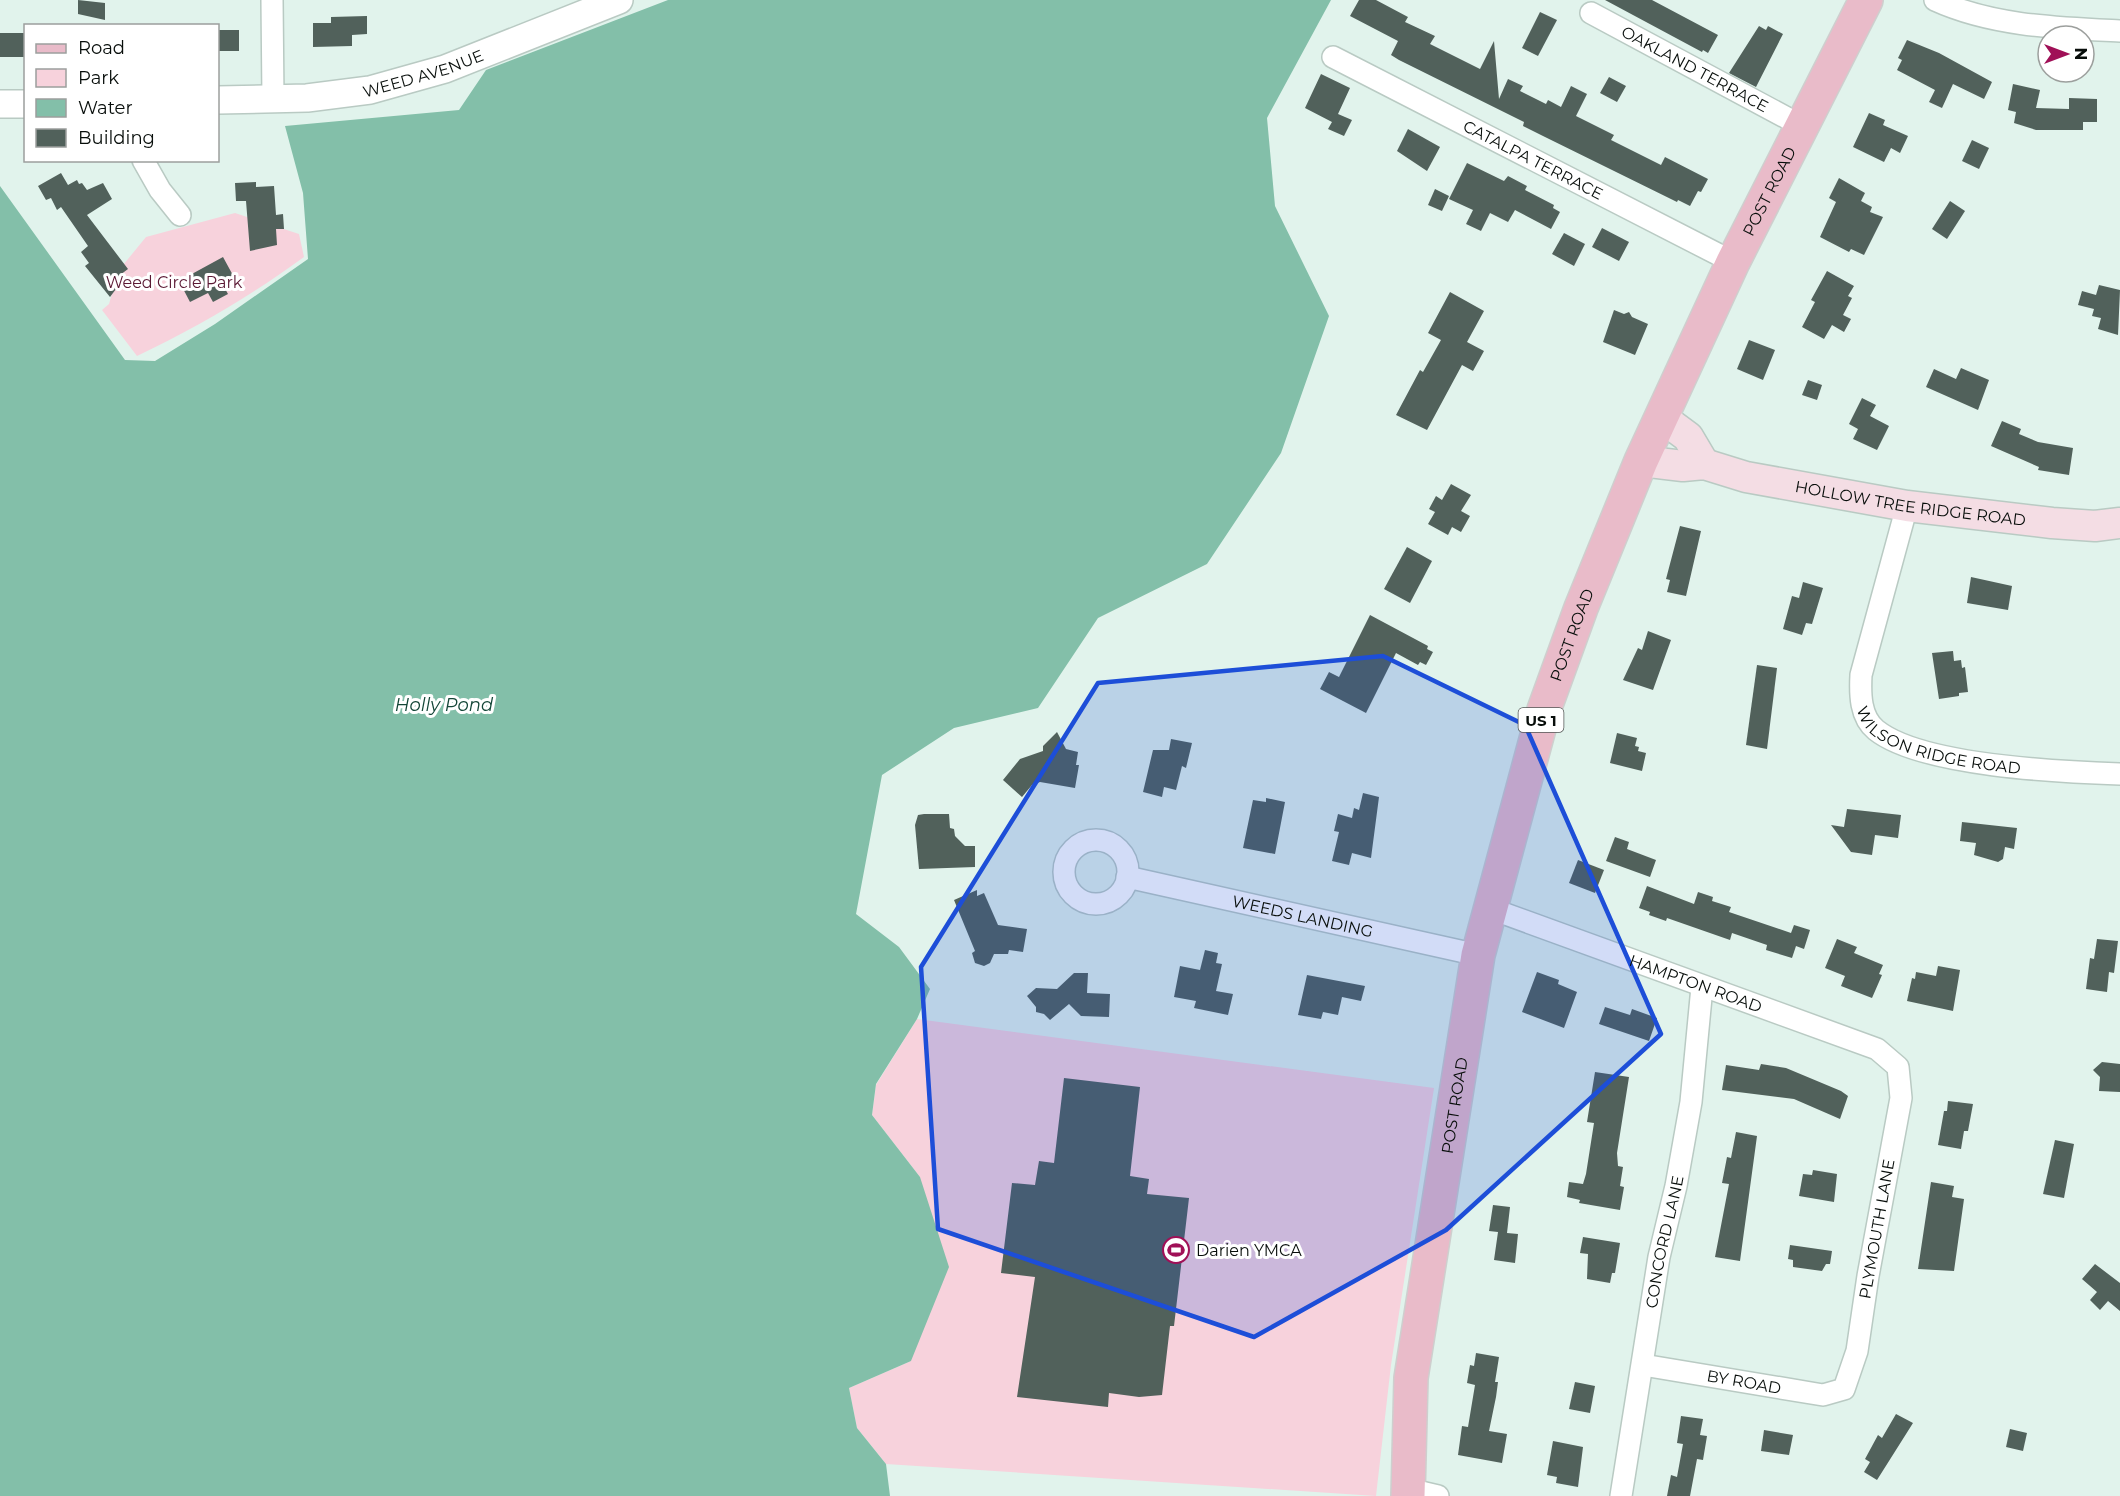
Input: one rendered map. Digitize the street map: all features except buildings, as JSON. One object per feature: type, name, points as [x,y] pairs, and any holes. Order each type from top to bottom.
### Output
[{"type":"main road","name":"POST ROAD","points":[[1418,1494],[1411,1378],[1478,955],[1544,710],[1581,608],[1641,461],[1733,262],[1800,126],[1866,0]]},
{"type":"main road","points":[[1661,417],[1688,437],[1704,464]]},
{"type":"main road","name":"HOLLOW TREE RIDGE ROAD","points":[[1641,461],[1683,466],[1704,464],[1746,477],[1907,506],[2052,523],[2095,526],[2120,523]]},
{"type":"street","points":[[272,0],[273,99]]},
{"type":"street","name":"WEED AVENUE","points":[[219,100],[307,98],[370,90],[445,69],[619,0]]},
{"type":"street","points":[[1935,0],[1978,15],[2016,23],[2056,28],[2120,31]]},
{"type":"street","name":"OAKLAND TERRACE","points":[[1592,13],[1800,126]]},
{"type":"street","name":"CATALPA TERRACE","points":[[1333,57],[1733,262]]},
{"type":"street","points":[[0,104],[24,104]]},
{"type":"street","points":[[144,162],[160,190],[180,215]]},
{"type":"street","name":"WILSON RIDGE ROAD","points":[[1907,506],[1861,675],[1860,694],[1864,714],[1875,730],[1914,749],[1959,760],[2073,772],[2120,774]]},
{"type":"street","name":"WEEDS LANDING","points":[[1127,877],[1478,955]]},
{"type":"street","name":"HAMPTON ROAD","points":[[1489,908],[1877,1049],[1898,1067]]},
{"type":"street","name":"CONCORD LANE","points":[[1621,1496],[1659,1257],[1676,1186],[1691,1102],[1702,987]]},
{"type":"street","name":"PLYMOUTH LANE","points":[[1844,1389],[1857,1351],[1868,1276],[1901,1098],[1898,1067]]},
{"type":"street","name":"BY ROAD","points":[[1643,1365],[1823,1395],[1844,1389]]},
{"type":"highlighted area","points":[[1383,656],[1525,725],[1661,1034],[1446,1230],[1254,1337],[938,1229],[921,967],[1098,683]]},
{"type":"green space","name":"Weed Circle Park","points":[[235,213],[299,234],[304,257],[223,311],[137,356],[102,310],[109,304],[119,270],[146,237]]},
{"type":"green space","name":"Darien YMCA","points":[[917,1019],[1434,1088],[1391,1365],[1376,1496],[886,1464],[857,1428],[849,1388],[911,1361],[920,1177],[872,1115],[876,1085]]},
{"type":"water","name":"Holly Pond","points":[[668,0],[1331,0],[1267,118],[1275,206],[1329,316],[1281,453],[1207,564],[1098,618],[1038,708],[954,728],[882,775],[856,914],[899,947],[930,989],[917,1019],[876,1084],[872,1115],[920,1177],[949,1267],[911,1361],[849,1388],[857,1428],[886,1464],[890,1496],[0,1496],[0,186],[125,360],[155,361],[215,324],[308,259],[303,193],[285,126],[459,110],[486,70]]},
{"type":"place","name":"Darien YMCA","points":[[1176,1250]]}]
